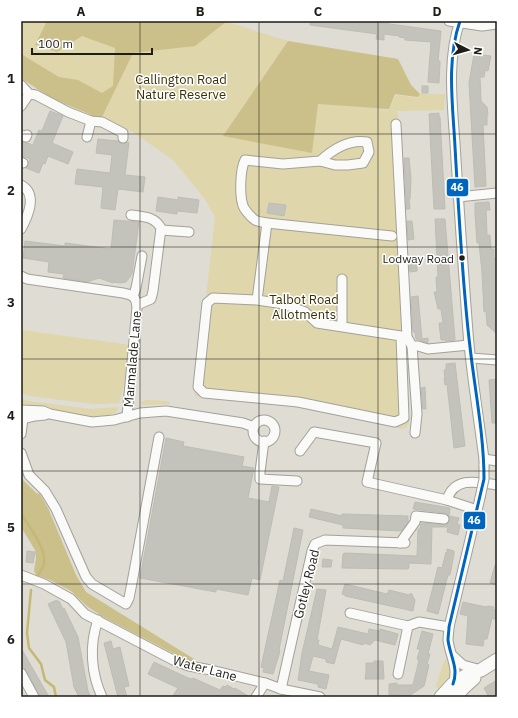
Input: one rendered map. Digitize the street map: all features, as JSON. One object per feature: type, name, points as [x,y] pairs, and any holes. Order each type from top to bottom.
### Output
[{"type":"highway","points":[[441,697],[462,688],[481,670],[497,660]]},
{"type":"street","points":[[449,21],[482,26],[497,24]]},
{"type":"street","points":[[455,691],[456,677],[453,656],[448,639],[449,627],[484,479],[484,463],[471,358],[458,197],[452,69],[454,45],[460,22]]},
{"type":"street","points":[[21,85],[29,94],[68,112],[91,121],[102,122],[123,133],[123,138]]},
{"type":"street","points":[[21,106],[29,94]]},
{"type":"street","points":[[87,137],[91,121]]},
{"type":"street","points":[[396,124],[404,338],[404,418],[395,422],[298,402],[204,393],[198,387],[207,303],[213,298],[258,300],[284,304],[305,312],[317,323],[401,336],[404,338],[412,346],[418,414],[416,433]]},
{"type":"street","points":[[320,161],[330,152],[359,141],[366,142],[369,152],[362,163],[348,165],[335,165],[320,161],[283,164],[245,160],[242,166],[241,177],[242,200],[244,208],[255,220],[267,223],[382,230],[392,236]]},
{"type":"street","points":[[21,184],[28,191],[31,204],[30,210],[21,229]]},
{"type":"street","points":[[458,197],[497,192]]},
{"type":"street","points":[[131,215],[149,217],[158,223],[161,230],[151,299],[137,306]]},
{"type":"street","points":[[258,300],[267,223]]},
{"type":"street","points":[[161,230],[189,232]]},
{"type":"street","points":[[133,296],[142,256]]},
{"type":"street","name":"Marmalade Lane","points":[[21,276],[27,279],[123,293],[133,296],[137,301],[127,416]]},
{"type":"street","points":[[341,279],[342,326]]},
{"type":"street","points":[[412,346],[428,349],[470,345]]},
{"type":"street","points":[[471,358],[497,360]]},
{"type":"street","points":[[21,434],[22,414],[35,416],[50,414],[92,422],[114,420],[155,411],[166,411],[243,423],[254,427]]},
{"type":"street","points":[[265,420],[273,425],[275,430],[273,436],[268,441],[264,441],[256,438],[254,434],[254,427],[258,422],[265,420]]},
{"type":"street","points":[[300,451],[314,432],[376,443],[368,482],[447,500],[477,510]]},
{"type":"street","points":[[21,453],[29,475],[50,498],[86,577],[92,584],[126,604],[131,588],[159,437]]},
{"type":"street","points":[[264,441],[260,479],[297,481]]},
{"type":"street","points":[[484,463],[497,461]]},
{"type":"street","points":[[21,470],[29,478],[34,480]]},
{"type":"street","points":[[447,500],[453,488],[461,484],[474,482],[497,484]]},
{"type":"street","name":"Gotley Road","points":[[281,689],[312,551],[316,544],[325,540],[402,543],[415,522],[416,516],[444,519]]},
{"type":"street","name":"Water Lane","points":[[21,575],[44,584],[72,600],[85,614],[173,660],[189,666],[265,683],[308,696],[320,697]]},
{"type":"street","points":[[350,613],[408,626],[419,622],[449,627]]},
{"type":"street","points":[[98,620],[92,636],[92,654],[94,672],[102,697]]},
{"type":"street","points":[[398,674],[408,626]]},
{"type":"street","points":[[453,656],[463,665],[481,670]]},
{"type":"street","points":[[21,673],[34,697]]},
{"type":"street","points":[[256,697],[265,683]]},
{"type":"green space","points":[[21,21],[224,21],[288,41],[398,59],[411,85],[420,94],[445,94],[444,110],[397,111],[398,118],[393,119],[409,418],[407,427],[402,429],[321,410],[291,405],[195,396],[215,217],[205,199],[173,160],[133,132],[51,98],[21,78]],"holes":[[[395,94],[418,97],[420,94],[419,98],[396,95],[389,110],[368,109],[389,109]]]},
{"type":"green space","points":[[21,330],[129,345],[124,386],[119,403],[95,404],[29,396],[21,393]]},
{"type":"green space","points":[[21,399],[91,409],[119,407],[114,414],[104,416],[81,416],[30,406],[21,403]]},
{"type":"green space","points":[[142,401],[168,401],[170,404],[141,404]]},
{"type":"green space","points":[[446,660],[452,672],[438,689],[436,686],[444,661]]},
{"type":"shaded area","points":[[47,21],[226,22],[195,46],[133,53],[101,119],[51,98],[21,78],[21,54],[59,77],[78,80],[102,93],[113,86],[115,48],[82,36],[57,52],[35,45]]},
{"type":"shaded area","points":[[288,41],[398,59],[411,85],[420,94],[418,97],[395,94],[389,109],[318,104],[312,153],[223,136]]},
{"type":"shaded area","points":[[21,478],[36,493],[40,494],[48,508],[76,575],[86,592],[194,659],[195,662],[186,660],[105,618],[88,607],[71,591],[50,580],[36,575],[34,571],[36,558],[35,550],[21,527]]},
{"type":"building","points":[[310,21],[375,22],[441,31],[438,61],[440,61],[439,83],[428,82],[431,42],[405,40],[405,38],[399,37],[400,36],[384,34],[384,40],[376,39],[377,34],[310,25]]},
{"type":"building","points":[[474,54],[491,56],[488,71],[485,70],[484,77],[480,77],[481,101],[487,107],[488,115],[487,125],[483,125],[486,186],[475,187],[469,83]]},
{"type":"building","points":[[422,86],[428,86],[428,93],[422,93]]},
{"type":"building","points":[[50,111],[63,116],[52,143],[73,152],[68,164],[48,156],[39,173],[26,168],[30,159],[21,155],[21,141],[33,145],[39,130],[42,131]]},
{"type":"building","points":[[439,113],[445,209],[434,209],[429,114]]},
{"type":"building","points":[[98,139],[118,141],[123,144],[129,142],[125,175],[145,177],[143,192],[118,189],[115,210],[101,208],[103,187],[75,184],[77,169],[110,173],[112,155],[96,153]]},
{"type":"building","points":[[404,158],[409,158],[411,179],[410,199],[406,199]]},
{"type":"building","points":[[158,197],[178,200],[178,197],[199,200],[197,213],[177,211],[177,214],[156,211]]},
{"type":"building","points":[[409,199],[410,209],[406,209],[406,200]]},
{"type":"building","points":[[489,202],[490,210],[486,210],[487,235],[490,235],[491,249],[494,249],[494,258],[497,258],[497,334],[487,325],[486,311],[484,312],[482,272],[479,243],[477,243],[475,213],[475,203]]},
{"type":"building","points":[[269,203],[286,205],[284,216],[267,213]]},
{"type":"building","points":[[435,219],[445,219],[455,340],[441,340],[439,323],[443,323],[441,309],[438,309],[434,292],[437,292],[436,277],[438,277]]},
{"type":"building","points":[[114,220],[139,222],[132,274],[126,282],[113,283],[99,278],[87,282],[63,278],[64,274],[48,272],[49,262],[23,258],[25,241],[65,246],[65,243],[111,249]]},
{"type":"building","points":[[407,221],[412,221],[414,239],[408,240]]},
{"type":"building","points":[[409,257],[413,257],[413,264],[417,264],[417,271],[410,272]]},
{"type":"building","points":[[418,296],[422,339],[428,338],[428,343],[416,339],[415,332],[413,332],[411,297]]},
{"type":"building","points":[[455,363],[465,446],[454,448],[444,370],[446,370],[446,364]]},
{"type":"building","points":[[497,379],[497,423],[492,423],[489,380]]},
{"type":"building","points":[[425,387],[426,409],[423,409],[421,388]]},
{"type":"building","points":[[166,438],[184,442],[183,446],[244,457],[242,466],[254,468],[248,498],[269,502],[272,486],[279,487],[260,580],[252,578],[248,595],[216,589],[216,592],[140,578]]},
{"type":"building","points":[[415,502],[450,508],[449,516],[445,513],[413,509]]},
{"type":"building","points":[[311,509],[342,516],[342,514],[408,516],[408,522],[401,531],[343,528],[343,525],[309,517]]},
{"type":"building","points":[[449,516],[459,518],[457,524],[460,525],[458,535],[447,532],[448,527],[432,527],[431,564],[409,563],[409,568],[407,569],[342,568],[343,554],[345,553],[417,556],[418,529],[420,529],[421,523],[446,525],[450,520]]},
{"type":"building","points":[[294,528],[303,530],[280,651],[273,674],[263,672],[264,668],[261,667],[280,580],[283,581]]},
{"type":"building","points":[[447,549],[454,551],[454,554],[450,575],[448,575],[438,614],[427,611],[438,567],[442,568]]},
{"type":"building","points":[[27,551],[35,552],[33,563],[26,562]]},
{"type":"building","points":[[323,559],[332,560],[331,567],[322,567]]},
{"type":"building","points":[[495,565],[497,565],[497,585],[490,583]]},
{"type":"building","points":[[345,584],[387,594],[389,590],[409,595],[411,593],[415,600],[413,611],[345,596],[342,594]]},
{"type":"building","points":[[317,589],[326,590],[317,640],[319,640],[318,645],[332,649],[338,627],[368,634],[369,629],[380,631],[380,629],[398,634],[395,645],[375,640],[370,645],[364,643],[363,645],[341,639],[334,664],[326,662],[326,659],[313,656],[309,671],[329,675],[326,689],[318,687],[318,684],[298,680],[302,653]]},
{"type":"building","points":[[57,600],[63,609],[64,608],[78,637],[88,691],[91,697],[79,697],[74,687],[66,642],[48,604]]},
{"type":"building","points":[[463,602],[486,607],[494,607],[493,609],[497,611],[497,620],[492,618],[487,639],[484,639],[483,646],[466,644],[468,616],[460,614]]},
{"type":"building","points":[[422,631],[433,634],[428,654],[430,654],[427,664],[429,665],[424,686],[409,696],[389,695],[389,684],[397,683],[397,685],[413,685],[419,660],[417,659],[420,649],[417,649]]},
{"type":"building","points":[[111,641],[113,649],[120,647],[129,686],[124,687],[127,697],[118,697],[104,643]]},
{"type":"building","points":[[21,648],[49,697],[40,697],[26,670],[21,664]]},
{"type":"building","points":[[374,661],[383,661],[384,679],[365,679],[366,663],[374,663]]},
{"type":"building","points":[[154,662],[188,678],[193,678],[220,690],[223,686],[226,687],[227,685],[250,697],[172,697],[178,688],[148,674]]},
{"type":"building","points":[[497,680],[497,697],[489,697],[484,688]]},
{"type":"waterway","points":[[21,514],[33,531],[43,552],[44,564],[38,575]]},
{"type":"waterway","points":[[31,590],[27,633],[29,648],[41,664],[45,680],[54,687],[56,697]]},
{"type":"transit line","name":"46","points":[[453,684],[455,678],[455,667],[448,640],[449,627],[484,479],[481,430],[465,297],[452,100],[453,52],[460,21]]},
{"type":"place","name":"Lodway Road","points":[[462,258]]},
{"type":"park label","name":"Callington Road Nature Reserve","points":[[181,86]]},
{"type":"park label","name":"Talbot Road Allotments","points":[[304,306]]}]
